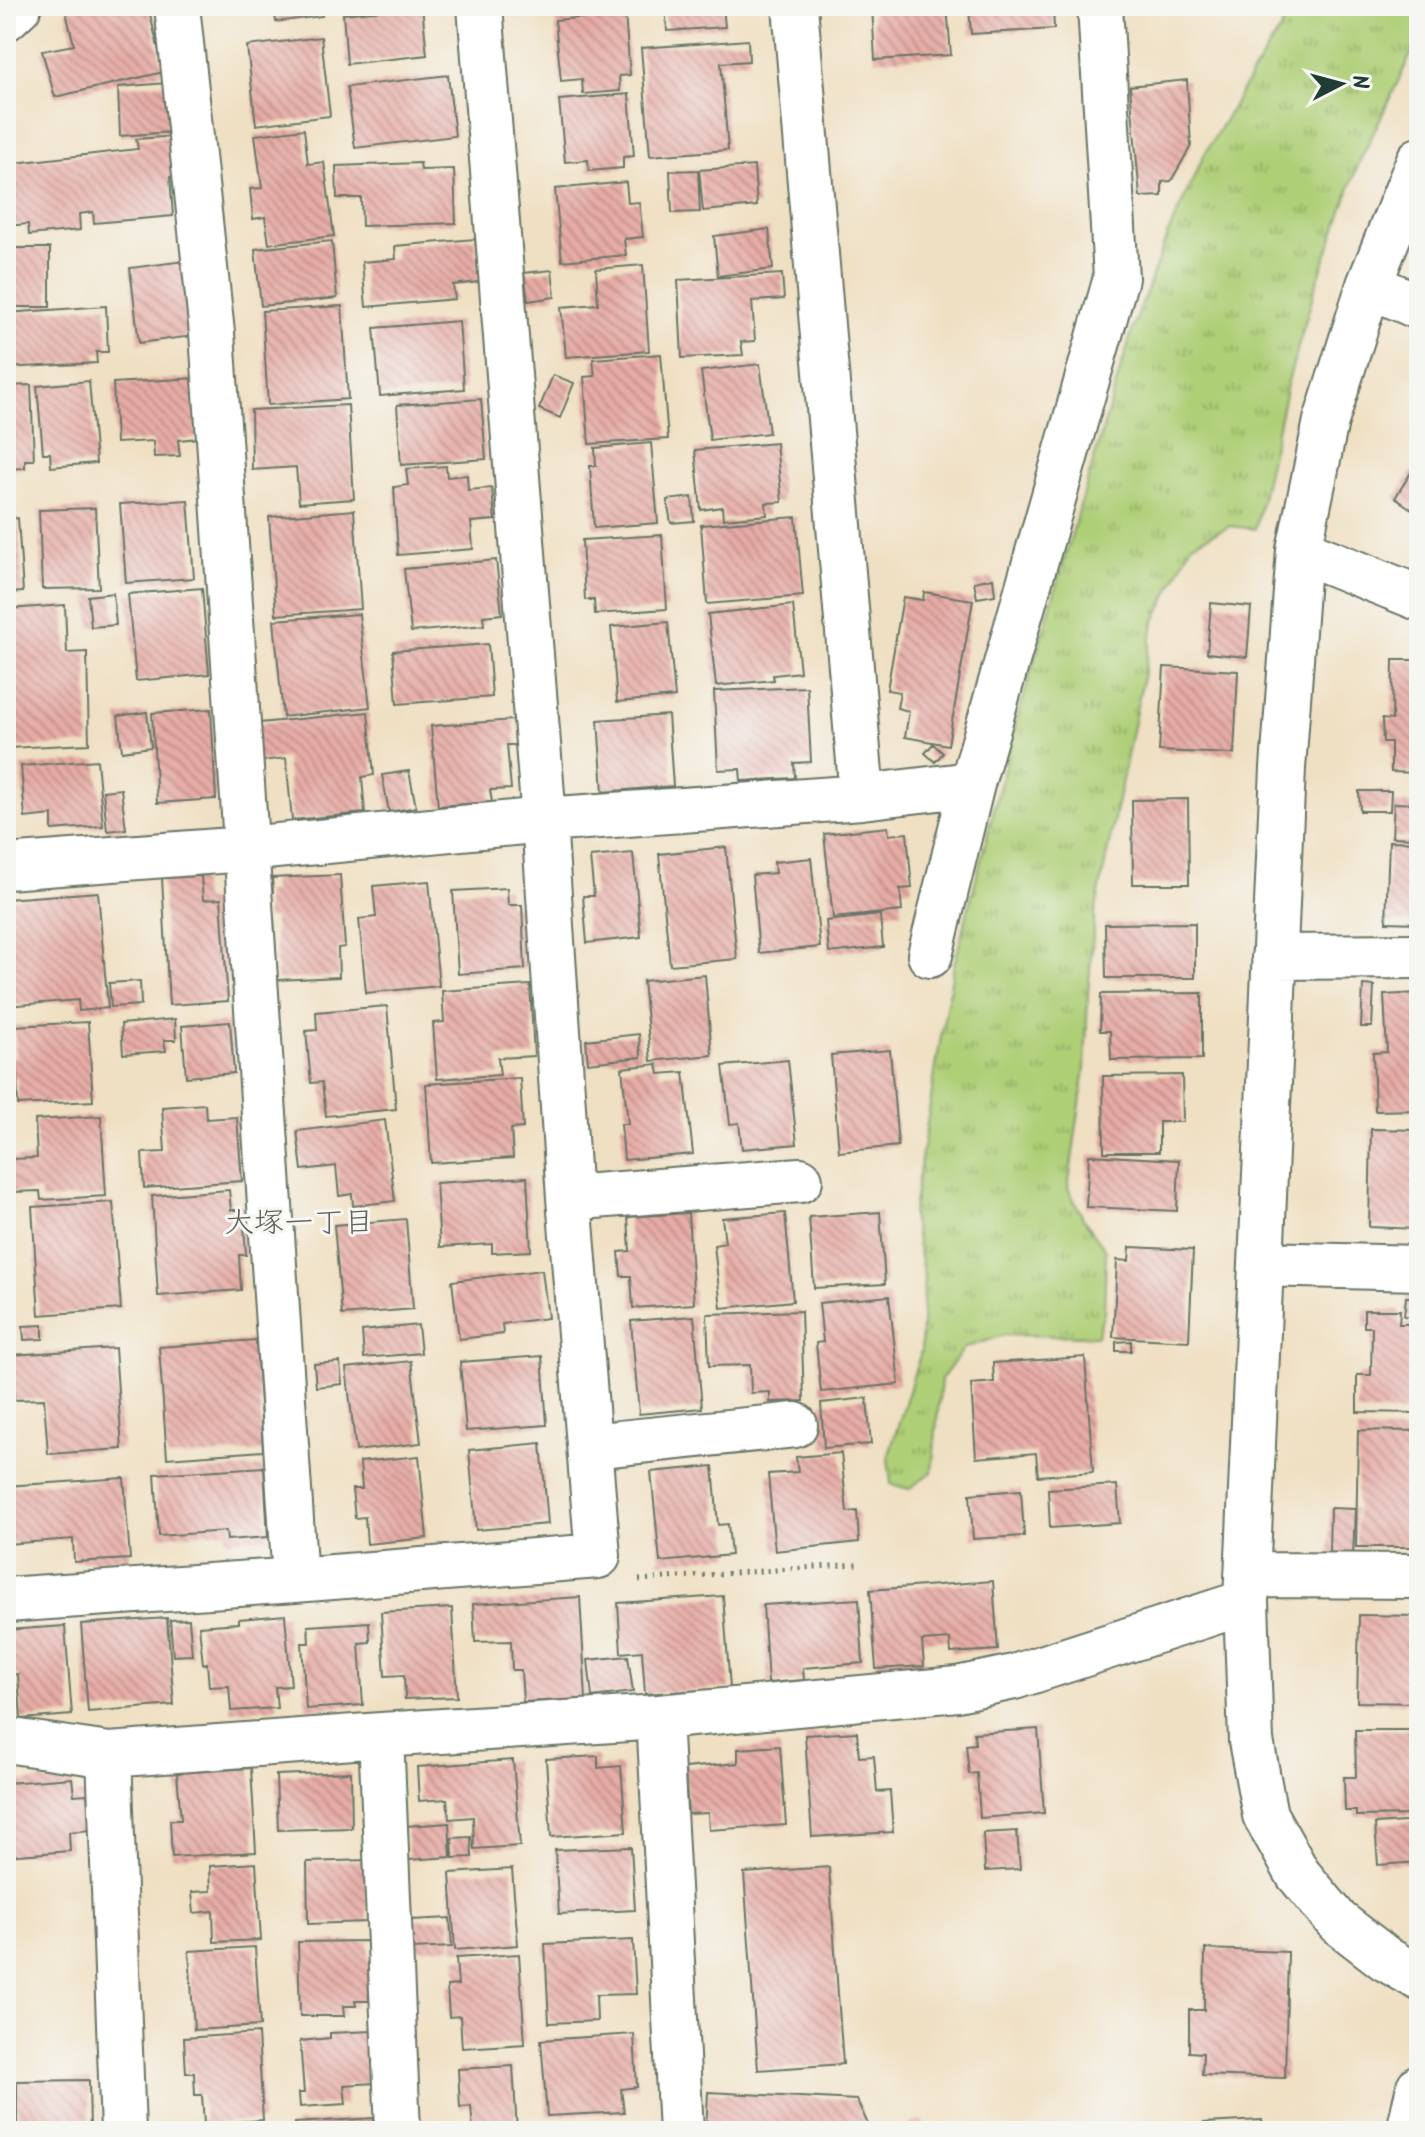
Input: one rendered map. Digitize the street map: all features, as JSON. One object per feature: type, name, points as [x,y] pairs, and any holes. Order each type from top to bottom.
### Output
[{"type":"street","points":[[6,18],[19,6]]},
{"type":"street","points":[[177,6],[212,333],[295,1580]]},
{"type":"street","points":[[6,1600],[598,1556],[480,6]]},
{"type":"street","points":[[795,6],[862,797]]},
{"type":"street","points":[[930,955],[972,784],[1116,278],[1100,6]]},
{"type":"street","points":[[1419,160],[1369,285],[1326,421],[1299,550],[1283,768],[1246,1588],[1251,1741],[1265,1815],[1298,1874],[1338,1922],[1386,1959],[1419,1978]]},
{"type":"street","points":[[1369,285],[1419,307]]},
{"type":"street","points":[[1299,550],[1419,598]]},
{"type":"street","points":[[6,867],[245,849],[544,820],[862,797],[972,784]]},
{"type":"street","points":[[1274,957],[1419,956]]},
{"type":"street","points":[[569,1198],[800,1180]]},
{"type":"street","points":[[1261,1264],[1419,1268]]},
{"type":"street","points":[[590,1446],[795,1425]]},
{"type":"street","points":[[6,1740],[109,1755],[659,1717],[957,1689],[1029,1673],[1246,1588],[1419,1576]]},
{"type":"street","points":[[659,1717],[681,2131]]},
{"type":"street","points":[[381,1735],[398,2131]]},
{"type":"street","points":[[109,1755],[123,2131]]},
{"type":"street","points":[[1409,2131],[1419,2087]]},
{"type":"path","points":[[598,1556],[604,1582],[857,1564]]},
{"type":"green space","points":[[1295,6],[1419,6],[1419,31],[1358,165],[1317,282],[1288,381],[1255,529],[1230,526],[1192,544],[1154,623],[1095,913],[1085,1069],[1068,1188],[1084,1220],[1106,1250],[1104,1312],[1097,1336],[1004,1335],[964,1348],[941,1380],[932,1472],[909,1489],[891,1484],[888,1458],[921,1351],[924,1276],[912,1216],[954,965],[1017,719],[1132,331],[1167,236],[1203,157]]},
{"type":"building","points":[[81,6],[148,6],[164,72],[55,97],[42,51],[74,45],[66,12]]},
{"type":"building","points":[[274,6],[321,6],[322,16],[276,22]]},
{"type":"building","points":[[422,6],[427,55],[347,64],[343,14]]},
{"type":"building","points":[[665,6],[723,6],[725,27],[667,31]]},
{"type":"building","points":[[872,6],[947,6],[951,55],[875,60]]},
{"type":"building","points":[[969,6],[1053,6],[1054,29],[971,34]]},
{"type":"building","points":[[625,14],[630,75],[619,76],[620,91],[583,94],[582,79],[561,81],[555,20]]},
{"type":"building","points":[[321,37],[330,116],[256,125],[247,46]]},
{"type":"building","points":[[748,40],[749,61],[721,63],[728,150],[650,156],[641,48]]},
{"type":"building","points":[[448,75],[455,136],[355,148],[347,87]]},
{"type":"building","points":[[1187,80],[1191,146],[1171,181],[1162,182],[1162,196],[1140,197],[1130,86]]},
{"type":"building","points":[[167,83],[171,132],[120,136],[118,87]]},
{"type":"building","points":[[629,94],[634,156],[623,157],[623,168],[589,171],[588,160],[565,162],[559,100]]},
{"type":"building","points":[[304,129],[308,164],[324,162],[334,236],[269,244],[265,217],[253,219],[250,189],[262,188],[255,135]]},
{"type":"building","points":[[178,136],[181,174],[170,177],[173,216],[94,223],[93,212],[79,214],[80,230],[29,235],[28,224],[6,226],[6,164],[138,149],[136,139]]},
{"type":"building","points":[[420,163],[421,170],[454,169],[456,223],[362,226],[361,198],[337,198],[336,166]]},
{"type":"building","points":[[754,166],[757,206],[703,211],[699,170]]},
{"type":"building","points":[[698,170],[700,212],[672,213],[670,171]]},
{"type":"building","points":[[626,182],[628,203],[639,202],[643,237],[624,239],[626,255],[562,261],[555,189]]},
{"type":"building","points":[[769,229],[773,269],[718,276],[714,236]]},
{"type":"building","points":[[475,239],[479,282],[453,285],[455,299],[366,307],[362,262],[396,259],[395,246]]},
{"type":"building","points":[[332,241],[337,298],[261,306],[255,249]]},
{"type":"building","points":[[6,248],[50,248],[50,307],[6,307]]},
{"type":"building","points":[[184,261],[193,336],[139,343],[130,268]]},
{"type":"building","points":[[643,265],[649,351],[566,357],[561,307],[598,304],[596,269]]},
{"type":"building","points":[[552,270],[555,297],[528,301],[524,273]]},
{"type":"building","points":[[782,274],[784,299],[752,301],[755,341],[741,342],[743,355],[682,358],[678,280]]},
{"type":"building","points":[[106,306],[108,352],[96,352],[97,363],[6,368],[6,313]]},
{"type":"building","points":[[342,306],[348,399],[268,405],[262,311]]},
{"type":"building","points":[[459,321],[464,389],[380,396],[374,328]]},
{"type":"building","points":[[661,354],[668,439],[589,444],[584,377],[595,376],[593,359]]},
{"type":"building","points":[[760,364],[769,433],[710,440],[701,371]]},
{"type":"building","points":[[553,375],[574,383],[560,418],[539,409]]},
{"type":"building","points":[[197,378],[199,438],[178,440],[180,456],[154,457],[153,441],[116,443],[113,383]]},
{"type":"building","points":[[89,381],[96,463],[51,467],[50,453],[43,453],[37,386]]},
{"type":"building","points":[[31,385],[34,460],[25,460],[25,468],[6,469],[6,386]]},
{"type":"building","points":[[481,399],[486,459],[401,465],[397,405]]},
{"type":"building","points":[[348,405],[354,499],[299,503],[296,467],[252,470],[251,410]]},
{"type":"building","points":[[651,443],[658,523],[594,528],[590,466],[596,466],[595,448]]},
{"type":"building","points":[[776,443],[782,502],[766,503],[767,515],[723,519],[722,507],[701,510],[695,450]]},
{"type":"building","points":[[446,466],[447,477],[467,475],[468,490],[492,488],[495,520],[471,522],[473,549],[398,555],[394,487],[408,485],[406,469]]},
{"type":"building","points":[[1412,471],[1419,476],[1419,508],[1416,512],[1395,498]]},
{"type":"building","points":[[692,497],[694,521],[671,523],[667,500]]},
{"type":"building","points":[[188,500],[194,578],[126,583],[120,504]]},
{"type":"building","points":[[95,508],[99,588],[42,589],[39,510]]},
{"type":"building","points":[[6,510],[9,510],[9,519],[18,518],[23,592],[6,593]]},
{"type":"building","points":[[354,510],[361,609],[276,615],[269,517]]},
{"type":"building","points":[[796,517],[803,596],[707,604],[701,525]]},
{"type":"building","points":[[662,535],[667,609],[595,614],[594,600],[585,600],[582,540]]},
{"type":"building","points":[[496,560],[502,614],[483,616],[484,625],[411,632],[404,569]]},
{"type":"building","points":[[993,578],[995,595],[977,598],[974,582]]},
{"type":"building","points":[[202,588],[209,674],[136,681],[128,594]]},
{"type":"building","points":[[924,592],[973,600],[948,745],[905,737],[909,711],[897,708],[900,692],[887,690],[903,597],[923,600]]},
{"type":"building","points":[[113,593],[116,625],[91,627],[88,596]]},
{"type":"building","points":[[1211,603],[1251,607],[1247,657],[1207,653]]},
{"type":"building","points":[[65,605],[67,653],[87,652],[89,744],[8,748],[6,684],[13,683],[8,609]]},
{"type":"building","points":[[793,605],[800,672],[773,675],[774,680],[716,686],[708,614]]},
{"type":"building","points":[[359,614],[370,707],[283,717],[274,620]]},
{"type":"building","points":[[668,622],[675,697],[617,702],[611,627]]},
{"type":"building","points":[[488,644],[492,697],[397,704],[393,651]]},
{"type":"building","points":[[1393,660],[1419,660],[1419,773],[1391,772],[1391,742],[1383,742],[1382,719],[1392,720]]},
{"type":"building","points":[[1164,667],[1238,671],[1234,754],[1159,751]]},
{"type":"building","points":[[807,687],[811,762],[794,763],[795,778],[741,781],[740,769],[718,770],[714,691]]},
{"type":"building","points":[[211,709],[216,799],[157,803],[152,713]]},
{"type":"building","points":[[147,712],[151,747],[122,751],[118,716]]},
{"type":"building","points":[[368,712],[374,775],[362,777],[365,813],[292,820],[286,758],[253,762],[250,724]]},
{"type":"building","points":[[668,715],[673,786],[603,792],[598,720]]},
{"type":"building","points":[[514,720],[516,745],[507,745],[511,789],[490,790],[492,802],[438,806],[431,726]]},
{"type":"building","points":[[933,744],[943,753],[935,762],[925,753]]},
{"type":"building","points":[[97,760],[103,826],[52,830],[52,815],[25,818],[21,766]]},
{"type":"building","points":[[409,771],[416,807],[389,812],[382,775]]},
{"type":"building","points":[[121,789],[126,829],[107,831],[103,791]]},
{"type":"building","points":[[1359,791],[1391,791],[1390,811],[1360,811]]},
{"type":"building","points":[[1188,799],[1189,884],[1133,884],[1132,800]]},
{"type":"building","points":[[1394,803],[1419,804],[1419,838],[1392,837]]},
{"type":"building","points":[[888,827],[889,835],[907,833],[912,888],[900,889],[902,911],[833,918],[824,834]]},
{"type":"building","points":[[1389,841],[1419,842],[1419,923],[1386,922]]},
{"type":"building","points":[[726,847],[737,959],[670,965],[659,854]]},
{"type":"building","points":[[633,853],[641,937],[587,943],[583,896],[594,896],[590,857]]},
{"type":"building","points":[[811,858],[820,947],[759,953],[752,875],[775,873],[774,862]]},
{"type":"building","points":[[340,875],[345,947],[338,948],[339,977],[277,980],[274,918],[266,918],[265,892],[273,892],[272,878]]},
{"type":"building","points":[[201,876],[203,900],[221,899],[228,1001],[169,1005],[162,878]]},
{"type":"building","points":[[429,881],[439,986],[366,993],[359,919],[376,917],[373,886]]},
{"type":"building","points":[[507,888],[508,905],[522,905],[525,969],[458,974],[453,891]]},
{"type":"building","points":[[98,892],[108,1008],[79,1011],[78,1000],[6,1006],[6,899]]},
{"type":"building","points":[[880,915],[883,947],[829,953],[826,921]]},
{"type":"building","points":[[1195,923],[1195,978],[1106,978],[1105,924]]},
{"type":"building","points":[[705,975],[712,1055],[651,1061],[643,981]]},
{"type":"building","points":[[140,981],[141,1005],[111,1007],[109,983]]},
{"type":"building","points":[[530,985],[534,1056],[498,1058],[500,1075],[437,1079],[433,1023],[444,1022],[442,991]]},
{"type":"building","points":[[1363,985],[1374,986],[1372,1027],[1361,1027]]},
{"type":"building","points":[[1202,993],[1202,1059],[1111,1060],[1110,1031],[1100,1031],[1101,994]]},
{"type":"building","points":[[1419,993],[1419,1110],[1375,1111],[1373,1053],[1387,1052],[1384,995]]},
{"type":"building","points":[[387,1006],[396,1109],[326,1116],[322,1082],[311,1083],[306,1031],[317,1030],[316,1012]]},
{"type":"building","points":[[175,1019],[176,1040],[164,1040],[166,1051],[123,1054],[121,1024]]},
{"type":"building","points":[[88,1022],[93,1101],[18,1105],[17,1078],[7,1079],[6,1064],[6,1058],[16,1057],[14,1026]]},
{"type":"building","points":[[230,1022],[234,1073],[186,1077],[182,1026]]},
{"type":"building","points":[[639,1034],[641,1057],[588,1063],[586,1040]]},
{"type":"building","points":[[890,1050],[898,1146],[839,1152],[831,1055]]},
{"type":"building","points":[[788,1060],[797,1144],[742,1149],[739,1123],[730,1124],[723,1066]]},
{"type":"building","points":[[657,1064],[659,1074],[684,1072],[693,1154],[624,1160],[621,1124],[628,1124],[622,1068]]},
{"type":"building","points":[[1182,1075],[1183,1122],[1159,1122],[1159,1152],[1104,1152],[1103,1076]]},
{"type":"building","points":[[520,1078],[523,1128],[511,1129],[513,1158],[431,1163],[426,1084]]},
{"type":"building","points":[[205,1104],[206,1119],[237,1117],[242,1181],[144,1188],[142,1153],[165,1152],[162,1107]]},
{"type":"building","points":[[101,1116],[106,1196],[41,1200],[40,1191],[11,1192],[9,1159],[37,1158],[35,1120]]},
{"type":"building","points":[[385,1120],[395,1201],[353,1206],[352,1194],[339,1196],[336,1166],[302,1170],[297,1131]]},
{"type":"building","points":[[1371,1129],[1419,1130],[1419,1229],[1369,1227]]},
{"type":"building","points":[[1089,1155],[1179,1160],[1177,1211],[1086,1207]]},
{"type":"building","points":[[527,1177],[531,1251],[492,1253],[492,1244],[440,1247],[436,1183]]},
{"type":"building","points":[[229,1190],[231,1210],[243,1210],[246,1255],[239,1255],[241,1290],[158,1296],[152,1196]]},
{"type":"building","points":[[113,1202],[121,1309],[39,1315],[32,1207]]},
{"type":"building","points":[[880,1212],[885,1284],[814,1288],[809,1217]]},
{"type":"building","points":[[688,1213],[694,1304],[633,1308],[631,1276],[621,1276],[619,1252],[630,1251],[628,1217]]},
{"type":"building","points":[[785,1213],[793,1301],[721,1308],[714,1245],[725,1243],[722,1218]]},
{"type":"building","points":[[406,1219],[413,1309],[342,1315],[334,1225]]},
{"type":"building","points":[[1130,1247],[1193,1250],[1189,1341],[1113,1337],[1117,1260],[1129,1261]]},
{"type":"building","points":[[542,1270],[548,1318],[502,1324],[503,1334],[459,1339],[452,1281]]},
{"type":"building","points":[[889,1296],[899,1384],[821,1392],[816,1343],[823,1342],[819,1303]]},
{"type":"building","points":[[1406,1297],[1419,1297],[1419,1317],[1404,1316]]},
{"type":"building","points":[[1364,1310],[1400,1310],[1399,1324],[1419,1324],[1419,1413],[1357,1412],[1357,1375],[1371,1375],[1372,1327],[1364,1327]]},
{"type":"building","points":[[801,1311],[804,1401],[770,1402],[770,1392],[751,1393],[750,1365],[709,1366],[707,1314]]},
{"type":"building","points":[[694,1316],[702,1408],[639,1414],[631,1321]]},
{"type":"building","points":[[43,1325],[43,1339],[24,1340],[23,1326]]},
{"type":"building","points":[[418,1325],[421,1353],[364,1358],[362,1331]]},
{"type":"building","points":[[256,1340],[263,1451],[167,1458],[159,1347]]},
{"type":"building","points":[[1131,1341],[1131,1351],[1116,1351],[1116,1342]]},
{"type":"building","points":[[115,1348],[122,1449],[48,1454],[44,1399],[14,1400],[12,1355]]},
{"type":"building","points":[[542,1356],[547,1425],[466,1431],[460,1362]]},
{"type":"building","points":[[1085,1357],[1093,1472],[1038,1476],[1036,1453],[976,1458],[971,1384],[994,1382],[993,1363]]},
{"type":"building","points":[[411,1361],[421,1443],[356,1451],[346,1368]]},
{"type":"building","points":[[340,1362],[342,1384],[316,1387],[314,1364]]},
{"type":"building","points":[[867,1398],[871,1444],[824,1448],[821,1403]]},
{"type":"building","points":[[1358,1430],[1419,1431],[1419,1547],[1356,1547]]},
{"type":"building","points":[[541,1443],[548,1524],[476,1530],[469,1450]]},
{"type":"building","points":[[841,1453],[847,1512],[857,1511],[859,1542],[775,1551],[768,1474],[798,1472],[796,1457]]},
{"type":"building","points":[[419,1456],[427,1538],[367,1544],[365,1517],[355,1518],[352,1489],[362,1489],[360,1462]]},
{"type":"building","points":[[713,1466],[718,1525],[728,1524],[731,1555],[660,1562],[651,1472]]},
{"type":"building","points":[[264,1467],[268,1537],[227,1540],[226,1531],[159,1536],[155,1474]]},
{"type":"building","points":[[124,1478],[130,1559],[74,1562],[73,1539],[6,1544],[6,1486]]},
{"type":"building","points":[[1117,1485],[1120,1523],[1050,1528],[1048,1489]]},
{"type":"building","points":[[1021,1490],[1024,1536],[973,1539],[970,1494]]},
{"type":"building","points":[[1330,1508],[1355,1509],[1353,1557],[1329,1556]]},
{"type":"building","points":[[993,1581],[998,1650],[951,1653],[950,1639],[922,1641],[924,1666],[876,1669],[870,1590]]},
{"type":"building","points":[[723,1596],[730,1688],[645,1694],[642,1651],[621,1653],[618,1603]]},
{"type":"building","points":[[580,1597],[586,1699],[523,1702],[521,1670],[512,1670],[511,1641],[475,1642],[473,1604]]},
{"type":"building","points":[[859,1599],[863,1663],[803,1668],[804,1680],[768,1683],[763,1605]]},
{"type":"building","points":[[452,1608],[457,1697],[405,1699],[404,1675],[385,1676],[381,1612]]},
{"type":"building","points":[[285,1615],[291,1686],[275,1687],[277,1708],[231,1711],[229,1686],[209,1687],[199,1626]]},
{"type":"building","points":[[1359,1615],[1419,1616],[1419,1703],[1357,1702]]},
{"type":"building","points":[[167,1618],[174,1705],[88,1712],[81,1624]]},
{"type":"building","points":[[189,1619],[192,1655],[173,1656],[170,1620]]},
{"type":"building","points":[[369,1622],[370,1642],[359,1643],[363,1705],[306,1709],[302,1643],[309,1643],[308,1626]]},
{"type":"building","points":[[65,1626],[72,1715],[21,1719],[18,1674],[6,1675],[6,1630]]},
{"type":"building","points":[[628,1656],[633,1692],[592,1697],[588,1660]]},
{"type":"building","points":[[1038,1729],[1044,1813],[980,1818],[977,1773],[969,1774],[966,1745],[975,1744],[974,1733]]},
{"type":"building","points":[[1355,1730],[1416,1730],[1416,1744],[1419,1744],[1417,1815],[1356,1816],[1356,1811],[1345,1811],[1344,1777],[1356,1777]]},
{"type":"building","points":[[857,1732],[859,1757],[874,1756],[877,1792],[890,1791],[893,1832],[812,1837],[805,1735]]},
{"type":"building","points":[[780,1746],[786,1825],[709,1830],[708,1813],[688,1814],[685,1768],[738,1763],[738,1749]]},
{"type":"building","points":[[598,1756],[598,1768],[621,1766],[626,1832],[551,1837],[546,1759]]},
{"type":"building","points":[[513,1760],[520,1846],[474,1849],[473,1817],[449,1819],[447,1799],[419,1801],[417,1767]]},
{"type":"building","points":[[251,1768],[256,1852],[172,1857],[170,1820],[181,1820],[177,1773]]},
{"type":"building","points":[[351,1772],[352,1828],[278,1830],[276,1775]]},
{"type":"building","points":[[72,1778],[74,1795],[87,1794],[90,1830],[69,1832],[70,1851],[6,1856],[6,1783]]},
{"type":"building","points":[[1419,1821],[1419,1862],[1378,1865],[1375,1824]]},
{"type":"building","points":[[449,1823],[451,1857],[409,1860],[406,1826]]},
{"type":"building","points":[[1017,1831],[1020,1869],[985,1871],[983,1833]]},
{"type":"building","points":[[471,1837],[472,1857],[453,1858],[452,1838]]},
{"type":"building","points":[[631,1847],[635,1910],[559,1914],[555,1850]]},
{"type":"building","points":[[366,1860],[367,1922],[308,1924],[307,1862]]},
{"type":"building","points":[[256,1863],[261,1940],[214,1942],[213,1911],[194,1913],[192,1892],[211,1891],[210,1866]]},
{"type":"building","points":[[829,1867],[843,2064],[758,2070],[744,1873]]},
{"type":"building","points":[[512,1869],[518,1945],[455,1950],[450,1873]]},
{"type":"building","points":[[450,1918],[452,1947],[413,1949],[411,1920]]},
{"type":"building","points":[[633,1940],[636,1994],[596,1995],[597,2021],[549,2023],[545,1944]]},
{"type":"building","points":[[368,1941],[369,2001],[355,2001],[356,2006],[343,2006],[344,2016],[300,2016],[298,1942]]},
{"type":"building","points":[[255,1947],[260,2026],[194,2030],[189,1951]]},
{"type":"building","points":[[1205,1949],[1288,1952],[1285,2078],[1202,2075],[1203,2053],[1189,2052],[1189,2010],[1204,2010]]},
{"type":"building","points":[[519,1954],[525,2044],[462,2048],[460,2016],[449,2017],[447,1986],[458,1985],[456,1958]]},
{"type":"building","points":[[372,2031],[375,2083],[344,2085],[346,2104],[300,2107],[299,2093],[304,2093],[300,2041],[330,2038],[330,2033]]},
{"type":"building","points":[[258,2033],[263,2120],[204,2124],[202,2095],[195,2095],[194,2073],[186,2073],[184,2038]]},
{"type":"building","points":[[634,2034],[637,2087],[621,2089],[624,2112],[547,2116],[541,2040]]},
{"type":"building","points":[[513,2066],[517,2131],[473,2131],[471,2106],[460,2107],[458,2069]]},
{"type":"building","points":[[89,2080],[90,2131],[17,2131],[17,2081]]},
{"type":"building","points":[[708,2092],[857,2100],[871,2131],[706,2131]]},
{"type":"building","points":[[374,2118],[374,2131],[295,2131],[295,2123]]},
{"type":"building","points":[[921,2120],[926,2131],[895,2131]]},
{"type":"building","points":[[1262,2120],[1263,2131],[1205,2131],[1204,2123]]},
{"type":"building","points":[[1356,2124],[1356,2131],[1287,2131],[1287,2128]]},
{"type":"district","name":"大塚一丁目","points":[[299,1222]]}]
